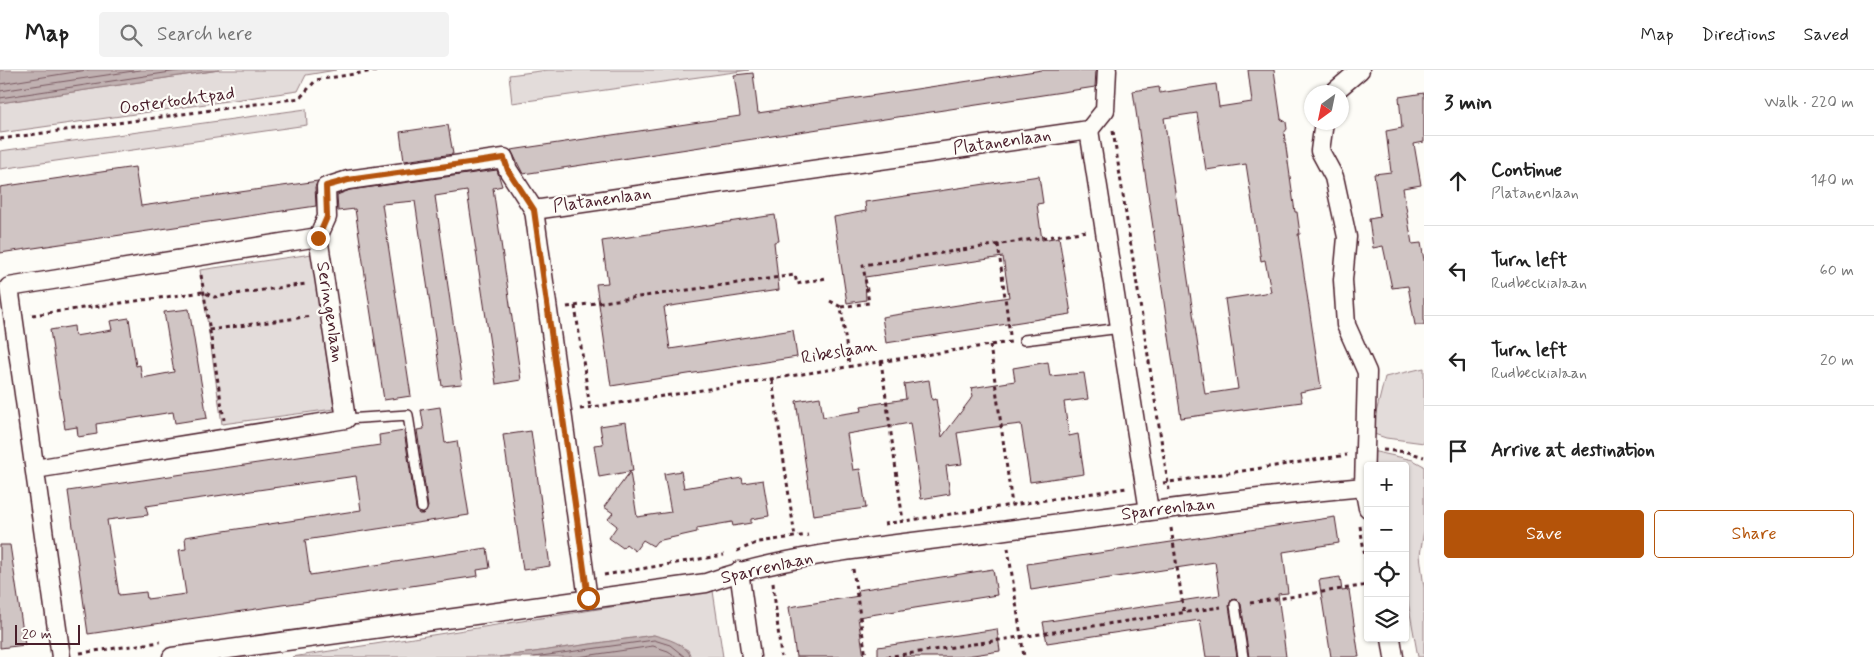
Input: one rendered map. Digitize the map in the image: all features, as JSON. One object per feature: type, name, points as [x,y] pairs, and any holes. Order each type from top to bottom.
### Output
[{"type":"street","points":[[1107,70],[1105,110],[1089,130],[1149,511]]},
{"type":"street","points":[[1342,85],[1358,71]]},
{"type":"street","name":"Platanenlaan","points":[[534,210],[1089,130]]},
{"type":"street","points":[[1323,130],[1320,151],[1334,177],[1347,237],[1343,280],[1346,325],[1368,372],[1365,453],[1359,487],[1368,507]]},
{"type":"street","name":"Platanenlaan","points":[[318,238],[327,217],[326,186],[348,180],[504,158],[508,170],[534,210],[588,598]]},
{"type":"street","name":"Seringenlaan","points":[[61,657],[35,469],[4,285],[318,238],[346,419]]},
{"type":"street","points":[[35,469],[346,419]]},
{"type":"street","name":"Sparrenlaan","points":[[171,649],[706,583],[739,571],[851,550],[1149,511],[1359,487]]},
{"type":"street","points":[[739,571],[751,657]]},
{"type":"street","points":[[1392,642],[1394,657]]},
{"type":"lane","points":[[1024,340],[1120,328]]},
{"type":"lane","points":[[346,419],[408,415],[422,508]]},
{"type":"lane","points":[[1235,605],[1243,657]]},
{"type":"path","name":"Oostertochtpad","points":[[0,139],[300,98],[316,80],[380,70]]},
{"type":"path","points":[[1105,110],[1112,121],[1170,482],[1168,509],[1184,612]]},
{"type":"path","points":[[830,301],[841,307],[869,303],[864,265],[1104,228]]},
{"type":"path","points":[[998,244],[1011,342]]},
{"type":"path","points":[[198,257],[227,438]]},
{"type":"path","points":[[548,310],[795,275],[797,284],[826,278]]},
{"type":"path","points":[[32,315],[203,292],[214,297],[325,281]]},
{"type":"path","points":[[575,306],[590,408]]},
{"type":"path","points":[[841,307],[849,365]]},
{"type":"path","points":[[209,330],[330,314]]},
{"type":"path","name":"Ribeslaan","points":[[563,412],[772,380],[849,365],[1024,340]]},
{"type":"path","points":[[990,345],[1012,505],[1005,530],[1024,657]]},
{"type":"path","points":[[881,361],[903,521]]},
{"type":"path","points":[[772,380],[795,537]]},
{"type":"path","points":[[883,524],[1387,449],[1424,457]]},
{"type":"path","points":[[1359,487],[1366,552]]},
{"type":"path","points":[[734,552],[759,542],[814,534]]},
{"type":"path","points":[[759,542],[770,565],[781,657]]},
{"type":"path","points":[[851,550],[866,657]]},
{"type":"path","points":[[585,578],[726,555]]},
{"type":"path","points":[[886,657],[1364,586]]},
{"type":"path","points":[[61,657],[171,649]]},
{"type":"shaded area","points":[[219,70],[336,70],[306,75],[298,91],[0,133],[0,103]]},
{"type":"shaded area","points":[[548,70],[749,70],[512,103],[509,75]]},
{"type":"shaded area","points":[[306,109],[307,125],[0,169],[0,151]]},
{"type":"shaded area","points":[[312,254],[334,409],[222,424],[200,270]]},
{"type":"shaded area","points":[[1424,368],[1424,443],[1386,438],[1371,433],[1385,377]]},
{"type":"shaded area","points":[[1367,450],[1413,460],[1424,466],[1424,530],[1420,555],[1424,588],[1424,657],[1418,657],[1409,608],[1409,462],[1370,462]]},
{"type":"shaded area","points":[[713,591],[723,657],[691,657],[688,650],[654,635],[499,657],[292,657]]},
{"type":"water","points":[[0,70],[219,70],[0,103]]},
{"type":"water","points":[[654,635],[680,645],[685,648],[691,657],[499,657]]},
{"type":"building","points":[[1042,70],[1096,70],[1095,87],[523,174],[511,150],[740,116],[734,75],[753,73],[758,113]]},
{"type":"building","points":[[1248,70],[1274,70],[1281,119],[1286,122],[1287,129],[1284,133],[1295,212],[1297,212],[1300,234],[1298,234],[1321,388],[1300,392],[1302,402],[1181,418],[1133,91],[1159,87],[1160,93],[1216,84],[1219,107],[1252,102]],"holes":[[[1197,113],[1206,170],[1246,164],[1261,261],[1265,260],[1271,292],[1225,299],[1238,389],[1205,394],[1164,118]]]},
{"type":"building","points":[[1424,93],[1424,142],[1414,144],[1421,185],[1403,188],[1412,244],[1421,243],[1424,260],[1424,325],[1415,325],[1408,286],[1392,288],[1383,246],[1373,248],[1369,219],[1380,217],[1374,174],[1391,172],[1386,131],[1402,128],[1399,97]]},
{"type":"building","points":[[448,125],[453,154],[404,161],[400,132]]},
{"type":"building","points":[[135,167],[141,206],[318,181],[315,187],[316,206],[0,253],[0,187]]},
{"type":"building","points":[[497,170],[502,186],[493,188],[521,380],[496,384],[467,191],[435,196],[462,384],[442,386],[415,201],[382,204],[411,396],[384,400],[355,209],[338,211],[337,195],[350,190]]},
{"type":"building","points":[[1039,176],[1043,203],[1037,204],[1042,240],[1059,237],[1071,314],[886,343],[882,317],[1009,297],[1003,257],[865,277],[866,300],[847,303],[834,217],[866,211],[865,202]]},
{"type":"building","points":[[775,215],[779,241],[774,242],[779,290],[664,307],[670,349],[793,330],[797,357],[611,386],[596,284],[608,283],[602,241]]},
{"type":"building","points":[[189,309],[207,418],[175,423],[173,412],[96,424],[97,434],[78,437],[77,427],[65,429],[50,330],[74,326],[75,336],[112,330],[110,321],[129,318],[136,366],[140,365],[142,378],[174,372],[164,312]]},
{"type":"building","points":[[1048,362],[1050,376],[1084,373],[1088,399],[1064,402],[1069,436],[1078,434],[1084,474],[1030,482],[1021,424],[987,428],[957,433],[962,464],[946,466],[950,494],[921,499],[910,423],[847,434],[853,470],[860,469],[866,508],[813,515],[796,401],[820,397],[823,417],[862,411],[861,406],[906,399],[904,384],[929,380],[932,400],[936,399],[942,437],[973,396],[971,388],[1015,381],[1013,368]]},
{"type":"building","points":[[440,407],[445,443],[457,441],[469,515],[305,540],[310,575],[487,548],[490,568],[477,570],[478,576],[88,634],[68,491],[380,445],[379,435],[404,431],[416,509],[419,514],[423,514],[428,507],[417,430],[424,429],[421,410]],"holes":[[[356,476],[361,510],[185,537],[186,549],[179,550],[186,594],[147,599],[146,592],[119,595],[107,520],[148,515],[146,506]]]},
{"type":"building","points":[[626,422],[633,471],[599,477],[594,445],[603,444],[600,426]]},
{"type":"building","points":[[531,431],[550,566],[523,570],[503,435]]},
{"type":"building","points":[[681,471],[684,488],[742,478],[743,483],[763,480],[769,516],[751,519],[751,523],[733,526],[732,522],[697,528],[697,532],[657,541],[653,546],[643,540],[635,551],[626,544],[623,548],[609,538],[617,526],[608,519],[613,513],[604,507],[630,472],[637,517],[671,512],[664,474]]},
{"type":"building","points":[[1335,517],[1339,543],[1283,552],[1288,593],[1278,594],[1286,657],[1249,657],[1241,604],[1235,599],[1231,600],[1229,606],[1237,657],[1206,657],[1200,620],[1047,643],[1043,622],[1220,595],[1215,562],[1031,590],[1027,564]]},
{"type":"building","points":[[0,545],[10,545],[25,645],[0,648]]},
{"type":"building","points":[[993,569],[997,595],[858,617],[864,657],[796,657],[789,607],[859,596],[858,590]]},
{"type":"building","points":[[1340,577],[1342,591],[1349,590],[1359,657],[1331,657],[1319,580]]},
{"type":"building","points":[[997,629],[1000,651],[960,657],[878,657],[878,647]]},
{"type":"route","points":[[318,238],[327,217],[326,186],[348,180],[504,158],[508,170],[534,210],[588,598]]}]
